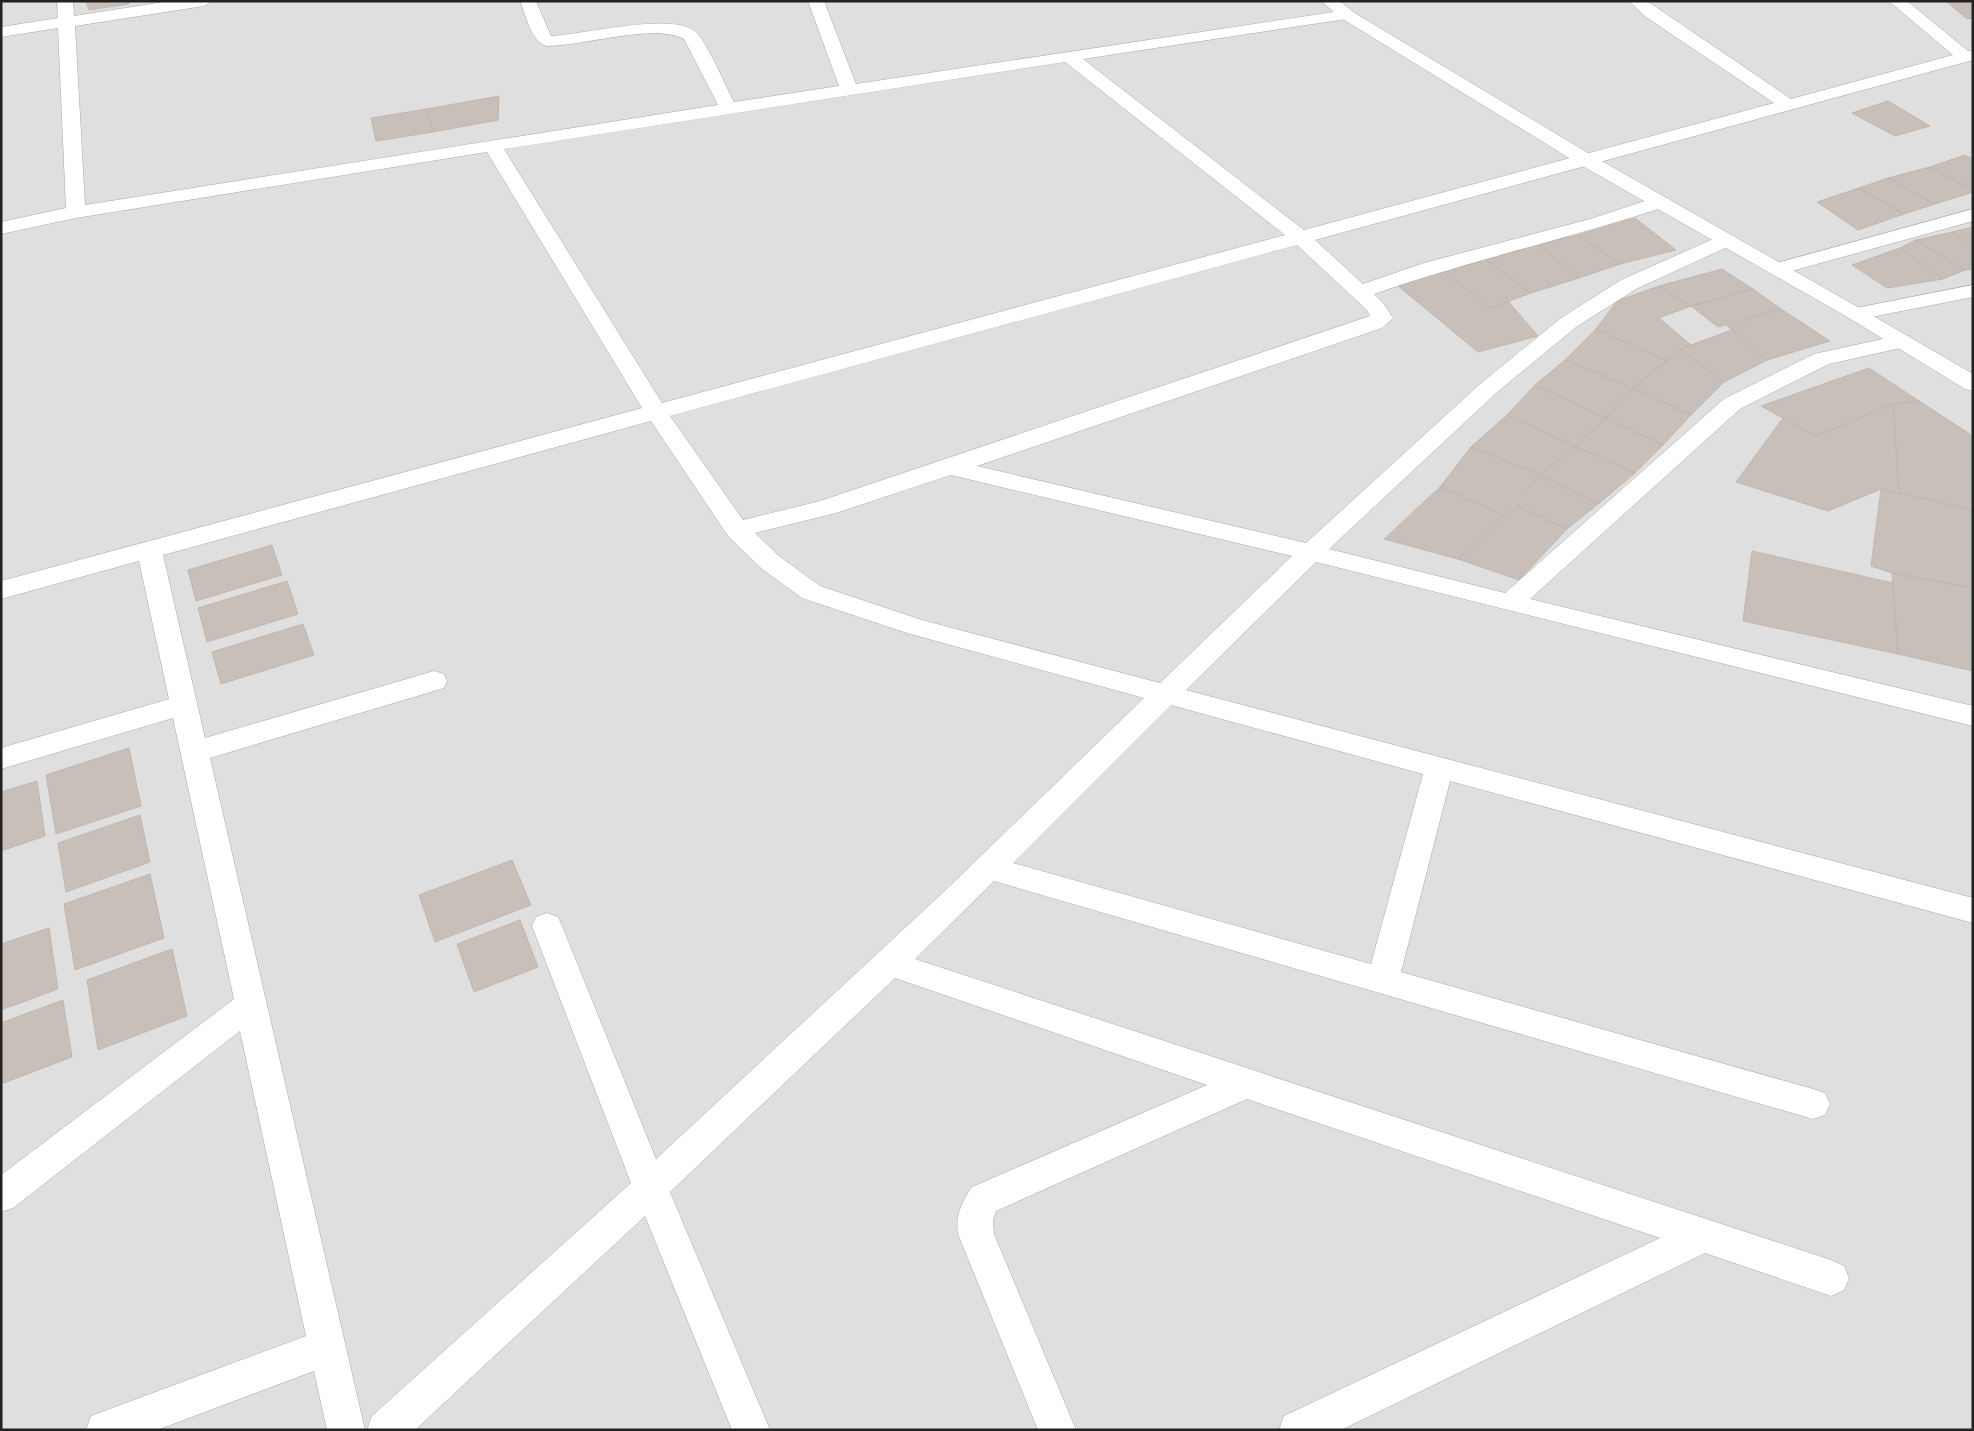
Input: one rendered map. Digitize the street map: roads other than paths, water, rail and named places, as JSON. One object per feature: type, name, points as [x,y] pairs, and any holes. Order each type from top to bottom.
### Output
[{"type":"street","points":[[65,1],[76,212]]},
{"type":"street","points":[[1,32],[65,20],[204,1]]},
{"type":"street","points":[[528,1],[544,38],[548,40],[657,28],[685,31],[691,36],[728,107]]},
{"type":"street","points":[[816,1],[850,91]]},
{"type":"street","points":[[1329,1],[1347,15],[1586,160],[1856,314],[1973,384]]},
{"type":"street","points":[[1637,1],[1652,14],[1788,105]]},
{"type":"street","points":[[1897,1],[1969,56]]},
{"type":"street","points":[[1,228],[76,212],[728,107],[850,91],[1068,56],[1347,15]]},
{"type":"street","points":[[736,530],[827,507],[950,468],[1378,321],[1382,318],[1380,313],[1360,292],[1300,238],[1068,56]]},
{"type":"street","points":[[1,590],[1969,56]]},
{"type":"street","points":[[492,146],[656,412],[736,530],[770,562],[811,592],[916,627],[1973,911]]},
{"type":"street","points":[[1360,292],[1431,267],[1597,223],[1661,202]]},
{"type":"street","points":[[1777,269],[1973,215]]},
{"type":"street","points":[[386,1430],[651,1189],[989,868],[1310,552],[1471,404],[1545,342],[1598,303],[1663,266],[1727,240]]},
{"type":"street","points":[[1856,314],[1973,291]]},
{"type":"street","points":[[1510,603],[1732,404],[1822,359],[1901,341]]},
{"type":"street","points":[[950,468],[1310,552],[1973,716]]},
{"type":"street","points":[[149,550],[346,1430]]},
{"type":"street","points":[[194,752],[434,681]]},
{"type":"street","points":[[1,759],[183,705]]},
{"type":"street","points":[[1383,980],[1439,767]]},
{"type":"street","points":[[989,868],[1813,1104]]},
{"type":"street","points":[[548,926],[651,1189],[752,1430]]},
{"type":"street","points":[[889,963],[1246,1084],[1832,1278]]},
{"type":"street","points":[[1,1196],[250,1005]]},
{"type":"street","points":[[1057,1430],[976,1234],[974,1225],[980,1205],[984,1199],[1246,1084]]},
{"type":"street","points":[[1298,1430],[1703,1236]]},
{"type":"street","points":[[104,1430],[328,1347]]}]
